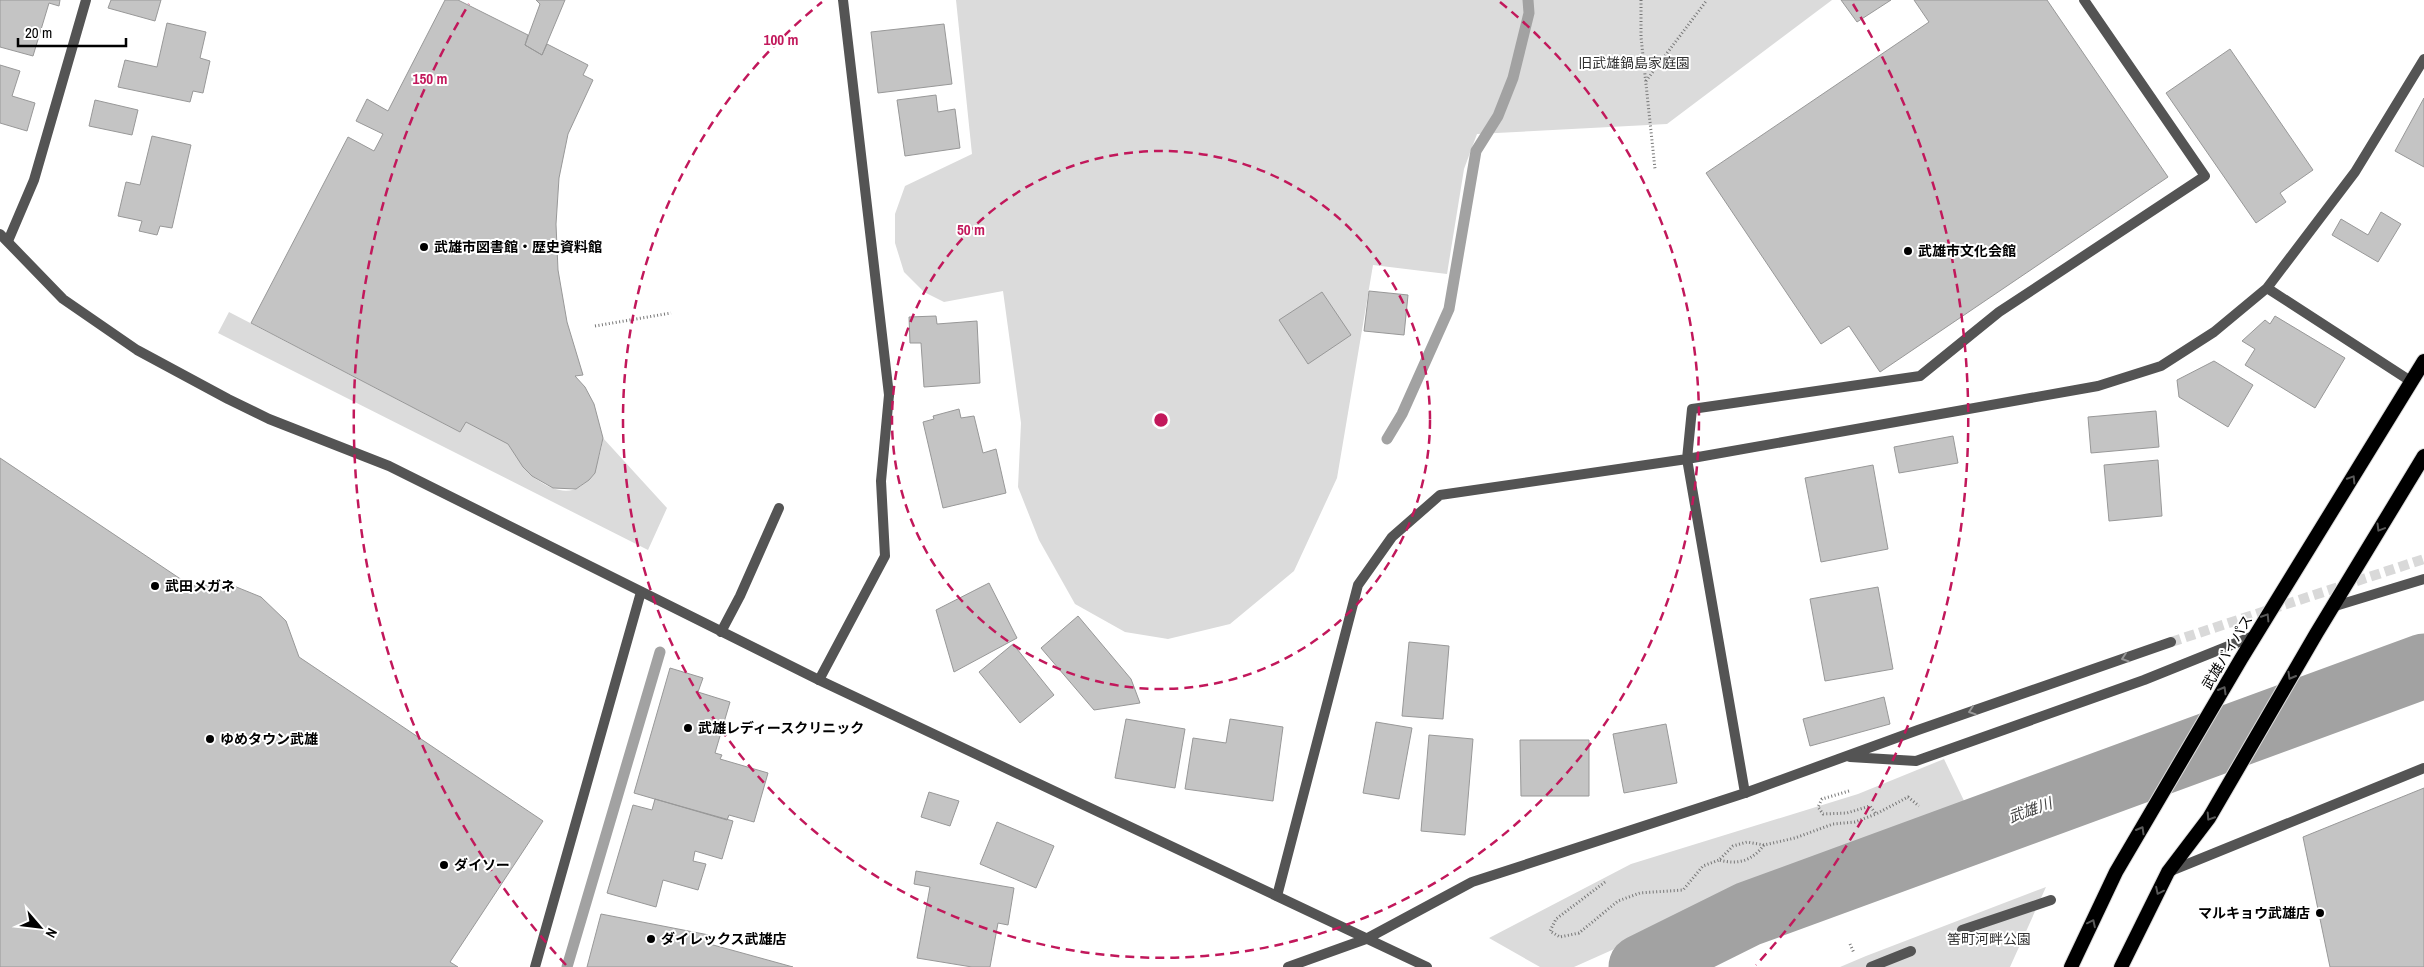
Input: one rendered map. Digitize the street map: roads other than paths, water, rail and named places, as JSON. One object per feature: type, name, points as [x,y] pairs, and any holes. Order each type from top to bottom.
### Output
[{"type":"highway","name":"武雄バイパス","points":[[2071,967],[2116,872],[2241,659],[2424,361]]},
{"type":"highway","points":[[2121,967],[2168,872],[2209,818],[2332,607],[2424,456]]},
{"type":"street","points":[[86,0],[34,180],[4,237],[63,299],[137,350],[269,419],[389,466],[819,680],[1427,967]]},
{"type":"street","points":[[819,680],[885,556],[880,481],[889,395],[843,0]]},
{"type":"street","points":[[1745,793],[1687,459],[1692,409],[1920,376],[1999,312],[2205,176],[2084,0]]},
{"type":"street","points":[[1277,896],[1358,585],[1392,537],[1440,495],[1687,459],[2098,386],[2161,366],[2214,332],[2267,288],[2355,172],[2424,58]]},
{"type":"street","points":[[2267,288],[2412,382]]},
{"type":"street","points":[[721,632],[757,561],[779,508]]},
{"type":"street","points":[[2332,607],[2424,579]]},
{"type":"street","points":[[535,967],[641,592]]},
{"type":"street","points":[[1844,757],[1916,761],[2144,680],[2256,635]]},
{"type":"street","points":[[1288,967],[1366,939],[1472,882],[1745,793],[1918,730],[2171,642]]},
{"type":"street","points":[[2168,872],[2424,768]]},
{"type":"street","points":[[1962,930],[2051,900]]},
{"type":"street","points":[[1871,967],[1911,951]]},
{"type":"waterway","points":[[1387,439],[1402,414],[1449,309],[1476,151],[1498,116],[1513,78],[1529,13],[1528,0]]},
{"type":"waterway","points":[[567,967],[660,652]]},
{"type":"waterway","name":"武雄川","points":[[1641,967],[1748,914],[2424,666]]},
{"type":"tunnel","points":[[2171,642],[2424,559]]},
{"type":"place","name":"武雄市図書館・歴史資料館","points":[[424,247]]},
{"type":"place","name":"武雄市文化会館","points":[[1908,251]]},
{"type":"place","name":"武田メガネ","points":[[155,586]]},
{"type":"place","name":"武雄レディースクリニック","points":[[688,728]]},
{"type":"place","name":"ゆめタウン武雄","points":[[210,739]]},
{"type":"place","name":"ダイソー","points":[[444,865]]},
{"type":"place","name":"マルキョウ武雄店","points":[[2320,913]]},
{"type":"place","name":"ダイレックス武雄店","points":[[651,939]]},
{"type":"park label","name":"旧武雄鍋島家庭園","points":[[1634,63]]},
{"type":"park label","name":"筈町河畔公園","points":[[1989,939]]}]
